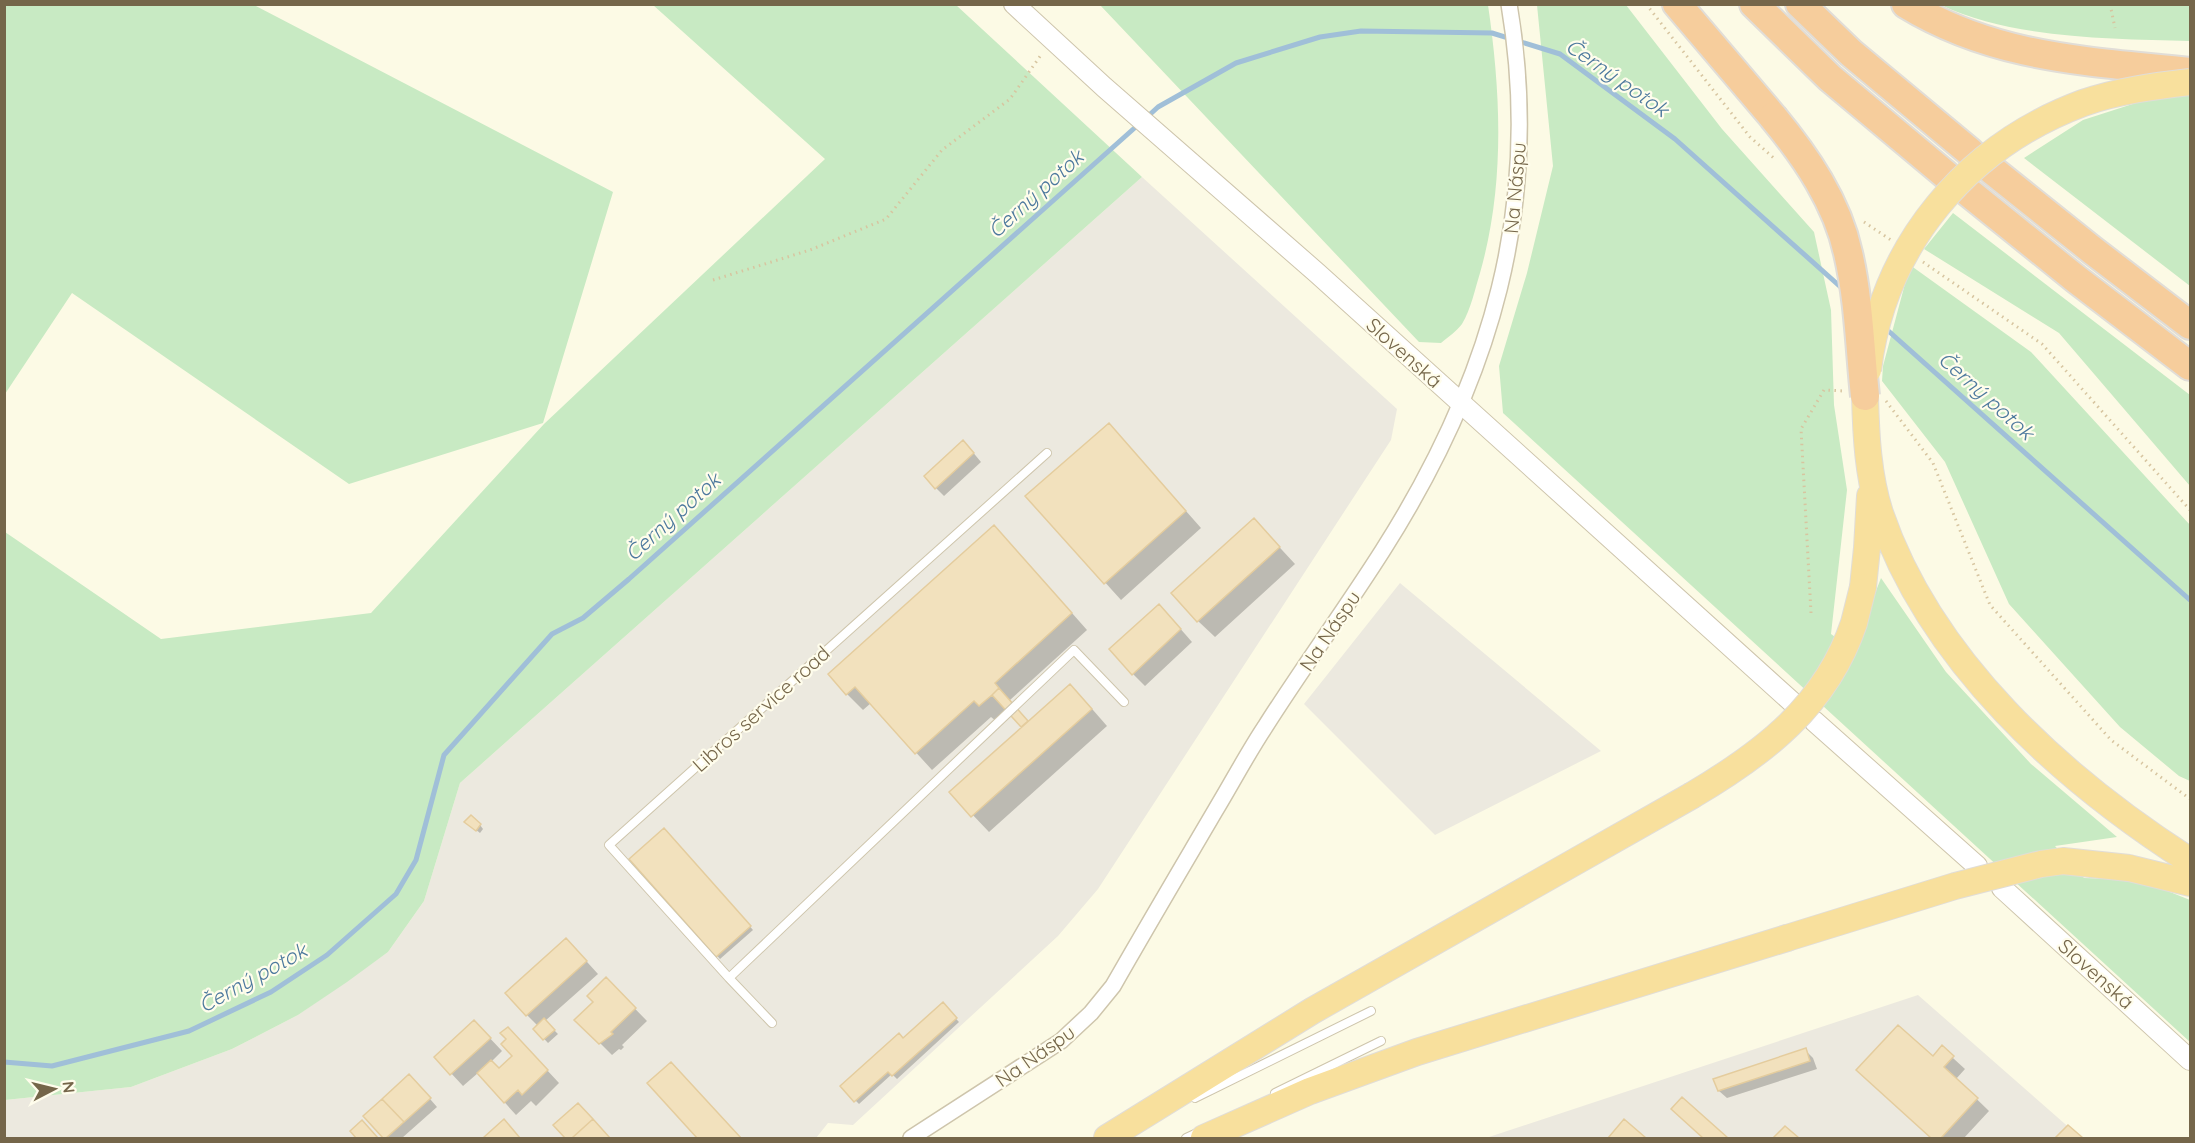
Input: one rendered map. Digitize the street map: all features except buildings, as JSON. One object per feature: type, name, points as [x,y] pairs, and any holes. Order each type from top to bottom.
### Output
[{"type":"highway","points":[[1677,4],[1773,117],[1811,167],[1839,223],[1848,252],[1867,395]]},
{"type":"highway","points":[[1754,4],[1830,78],[1946,175]]},
{"type":"highway","points":[[1800,4],[1851,53],[1970,152]]},
{"type":"highway","points":[[1907,5],[1952,28],[2017,50],[2055,57],[2190,72]]},
{"type":"highway","points":[[2190,82],[2122,93],[2085,103],[2049,118],[2011,138],[1976,164],[1950,191],[1926,221],[1900,261],[1881,307],[1870,347],[1865,428],[1879,511],[1893,548],[1930,615],[1976,677],[2030,737],[2090,790],[2190,861]]},
{"type":"highway","points":[[1992,170],[2190,325]]},
{"type":"highway","points":[[1968,192],[2076,279],[2190,366]]},
{"type":"highway","points":[[1107,1138],[1312,1011],[1691,796],[1749,760],[1776,739],[1822,687],[1839,657],[1854,622],[1863,587],[1871,472]]},
{"type":"highway","points":[[1205,1133],[1417,1052],[1955,886],[2041,864],[2063,861],[2129,868],[2190,883]]},
{"type":"street","name":"Slovenská","points":[[1014,4],[1104,87],[1317,273],[1792,702]]},
{"type":"street","name":"Na Náspu","points":[[911,1138],[1062,1041],[1091,1013],[1113,986],[1264,728],[1385,548],[1423,482],[1460,404],[1494,315],[1510,243],[1519,175],[1520,97],[1509,4]]},
{"type":"street","points":[[1814,721],[1977,866]]},
{"type":"street","name":"Slovenská","points":[[2002,888],[2190,1060]]},
{"type":"lane","name":"Libros service road","points":[[729,978],[609,844],[1047,453]]},
{"type":"lane","points":[[771,1023],[729,978],[1074,650],[1124,702]]},
{"type":"lane","points":[[1184,1103],[1371,1011]]},
{"type":"lane","points":[[1269,1096],[1381,1041]]},
{"type":"lane","points":[[1118,1138],[1156,1118]]},
{"type":"lane","points":[[1186,1138],[1205,1133]]},
{"type":"path","points":[[2110,4],[2115,28]]},
{"type":"path","points":[[713,280],[810,250],[886,219],[942,150],[1010,99],[1053,38]]},
{"type":"path","points":[[1811,613],[1801,429],[1824,390],[1867,395],[1890,405],[1933,463],[1990,605],[2111,740],[2190,800]]},
{"type":"shaded area","points":[[1142,177],[1397,409],[1391,440],[1098,889],[1058,936],[853,1125],[828,1123],[816,1138],[5,1138],[5,1100],[131,1087],[232,1049],[298,1015],[388,952],[424,901],[460,783]]},
{"type":"shaded area","points":[[1400,583],[1601,751],[1435,835],[1304,704]]},
{"type":"shaded area","points":[[1918,995],[2081,1138],[1486,1138],[1616,1095]]},
{"type":"green space","points":[[5,4],[254,5],[613,192],[543,423],[349,484],[72,293],[5,394]]},
{"type":"green space","points":[[653,5],[956,5],[1142,177],[460,783],[424,901],[388,952],[298,1015],[232,1049],[131,1087],[5,1100],[5,532],[161,639],[371,613],[544,424],[825,159]]},
{"type":"green space","points":[[1100,5],[1488,5],[1498,106],[1497,173],[1488,240],[1472,299],[1460,327],[1441,343],[1419,342]]},
{"type":"green space","points":[[1537,5],[1626,5],[1722,129],[1814,232],[1831,310],[1834,405],[1847,490],[1831,634],[1853,650],[1881,578],[1946,672],[2031,764],[2117,837],[2055,846],[2084,878],[2140,880],[2190,900],[2190,1042],[1503,413],[1499,366],[1527,273],[1553,166]]},
{"type":"green space","points":[[1941,5],[2190,5],[2190,41],[2095,38],[2031,31],[1999,25]]},
{"type":"green space","points":[[2190,95],[2190,286],[2024,158],[2083,120],[2142,101]]},
{"type":"green space","points":[[1953,213],[2190,395],[2190,486],[2059,333],[1924,249]]},
{"type":"green space","points":[[1910,265],[2031,352],[2190,525],[2190,781],[2179,776],[2120,727],[2009,604],[1945,462],[1882,381],[1883,366]]},
{"type":"waterway","name":"Černý potok","points":[[1146,118],[1158,107],[1236,63],[1320,37],[1361,31],[1492,33],[1560,54],[1675,139],[1844,290]]},
{"type":"waterway","name":"Černý potok","points":[[4,1062],[52,1066],[189,1031],[271,992],[327,955],[396,894],[416,860],[444,755],[552,634],[583,618],[629,579],[1139,124]]},
{"type":"waterway","name":"Černý potok","points":[[1884,327],[2190,600]]}]
